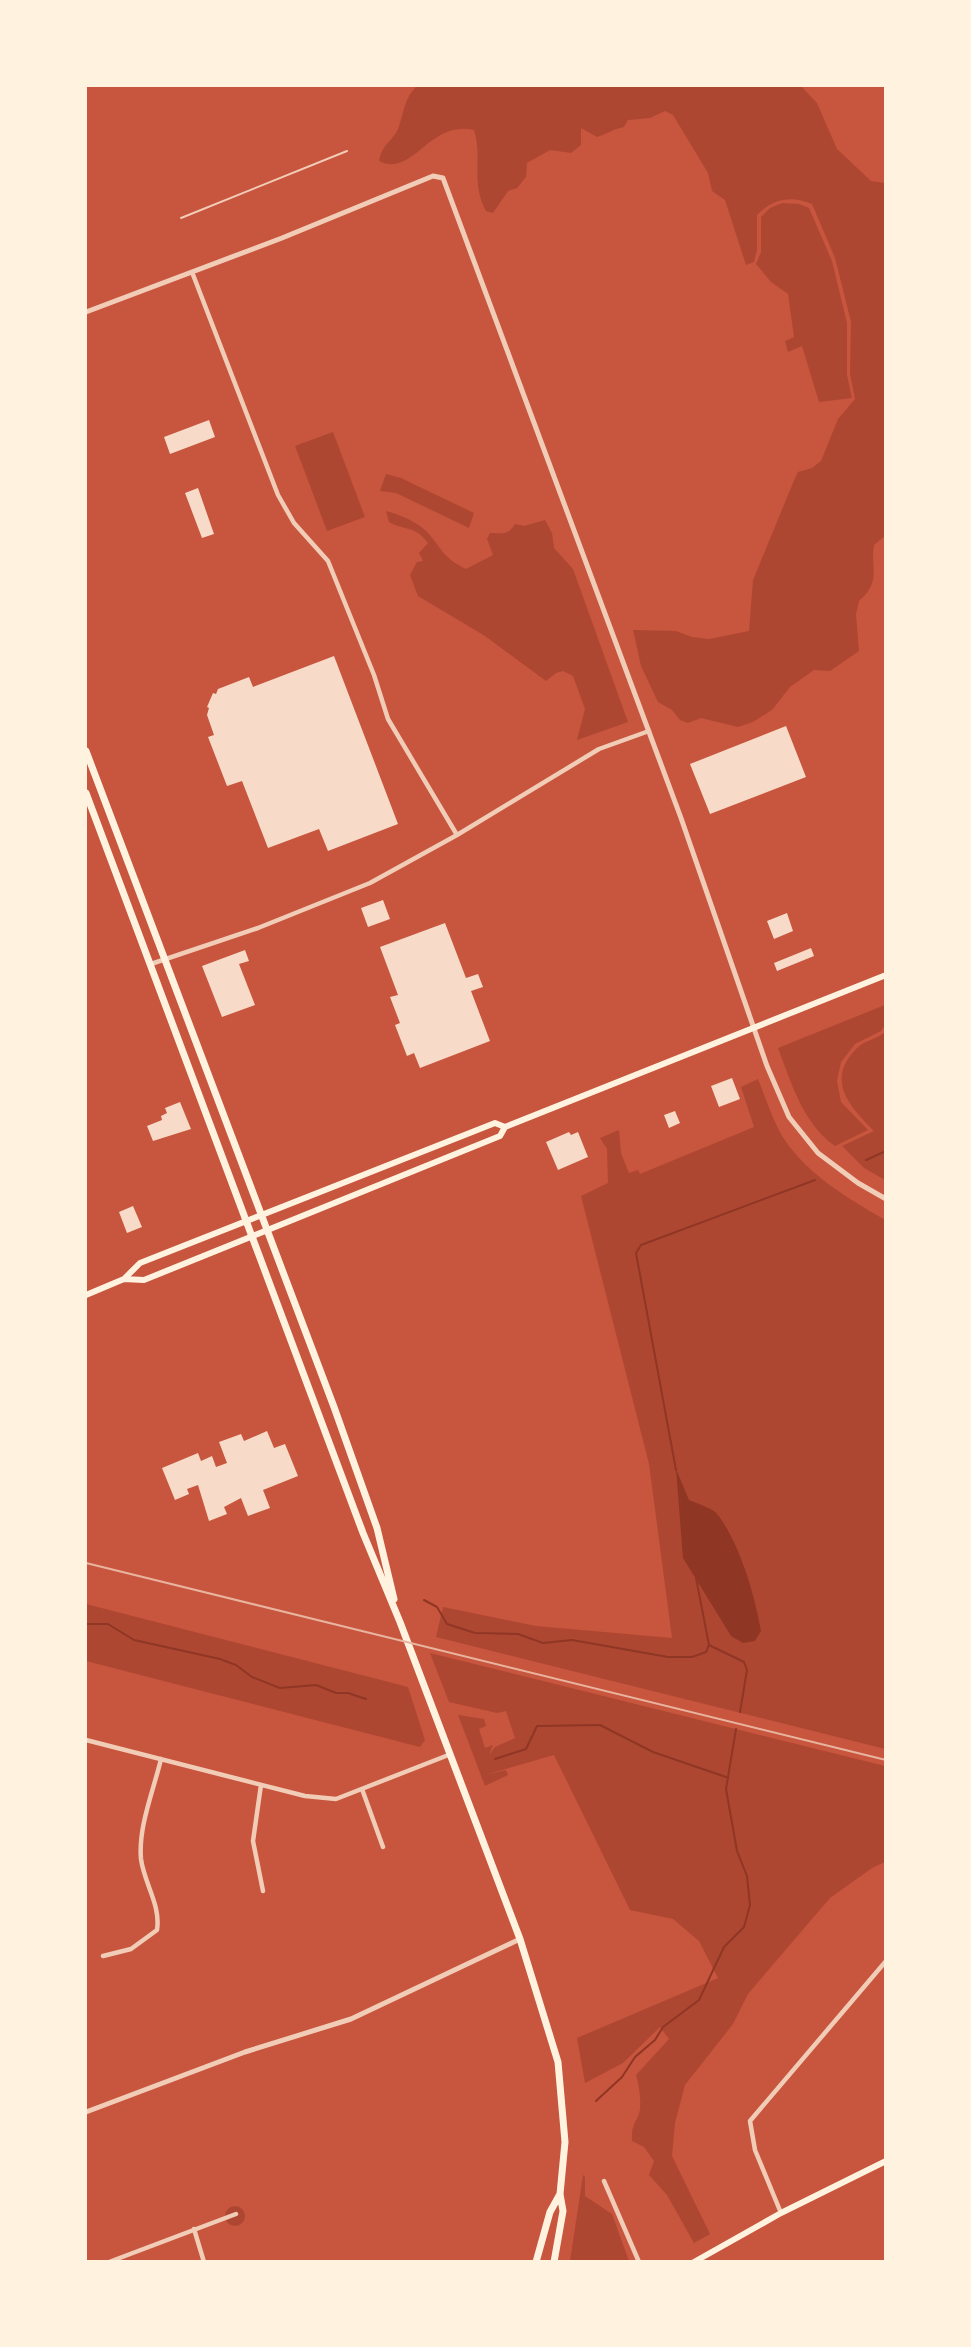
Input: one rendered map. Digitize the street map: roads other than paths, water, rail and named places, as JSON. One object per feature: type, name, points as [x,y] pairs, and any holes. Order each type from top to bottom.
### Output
[{"type":"main road","points":[[86,751],[334,1407],[376,1528],[400,1622]]},
{"type":"main road","points":[[86,794],[213,1129],[245,1221],[320,1412],[363,1533],[400,1622],[520,1939],[558,2062],[565,2142],[560,2194],[563,2211],[554,2262]]},
{"type":"main road","points":[[124,1279],[144,1280],[500,1136],[505,1127],[755,1029],[885,975]]},
{"type":"main road","points":[[86,1295],[124,1279],[140,1263],[495,1123],[505,1127]]},
{"type":"main road","points":[[694,2262],[781,2212],[885,2162]]},
{"type":"main road","points":[[536,2262],[550,2212],[560,2194]]},
{"type":"street","points":[[86,312],[433,176],[443,178],[649,731],[772,1076],[789,1117],[818,1154],[885,1199]]},
{"type":"street","points":[[192,272],[278,495],[294,523],[328,561],[374,675],[388,719],[457,835]]},
{"type":"street","points":[[151,964],[258,928],[370,883],[457,835],[599,749],[649,731]]},
{"type":"street","points":[[86,1740],[305,1796],[336,1799],[451,1754]]},
{"type":"street","points":[[103,1956],[131,1949],[148,1939],[157,1929],[159,1916],[146,1880],[141,1857],[143,1831],[161,1759]]},
{"type":"street","points":[[261,1785],[253,1841],[263,1891]]},
{"type":"street","points":[[362,1788],[383,1847]]},
{"type":"street","points":[[86,2112],[245,2052],[351,2019],[520,1939]]},
{"type":"street","points":[[781,2212],[755,2150],[750,2121],[885,1961]]},
{"type":"street","points":[[604,2181],[639,2262]]},
{"type":"street","points":[[109,2262],[236,2214]]},
{"type":"street","points":[[194,2229],[204,2262]]},
{"type":"lane","points":[[181,218],[347,151]]},
{"type":"waterway","points":[[866,1160],[886,1151]]},
{"type":"waterway","points":[[676,1470],[636,1253],[641,1245],[815,1180]]},
{"type":"waterway","points":[[424,1600],[437,1607],[447,1624],[475,1633],[518,1634],[543,1643],[572,1640],[668,1657],[692,1657],[706,1652],[709,1645],[696,1578]]},
{"type":"waterway","points":[[86,1624],[108,1624],[134,1640],[220,1659],[236,1665],[252,1677],[280,1688],[316,1685],[336,1693],[348,1693],[366,1699]]},
{"type":"waterway","points":[[709,1645],[744,1662],[747,1670],[740,1712]]},
{"type":"waterway","points":[[495,1759],[526,1749],[537,1726],[600,1725],[653,1752],[726,1777]]},
{"type":"waterway","points":[[596,2101],[622,2077],[635,2057],[655,2040],[663,2027],[699,2000],[724,1947],[744,1927],[750,1905],[747,1876],[737,1851],[726,1789],[736,1729]]},
{"type":"railway","points":[[86,1563],[886,1760]]}]
